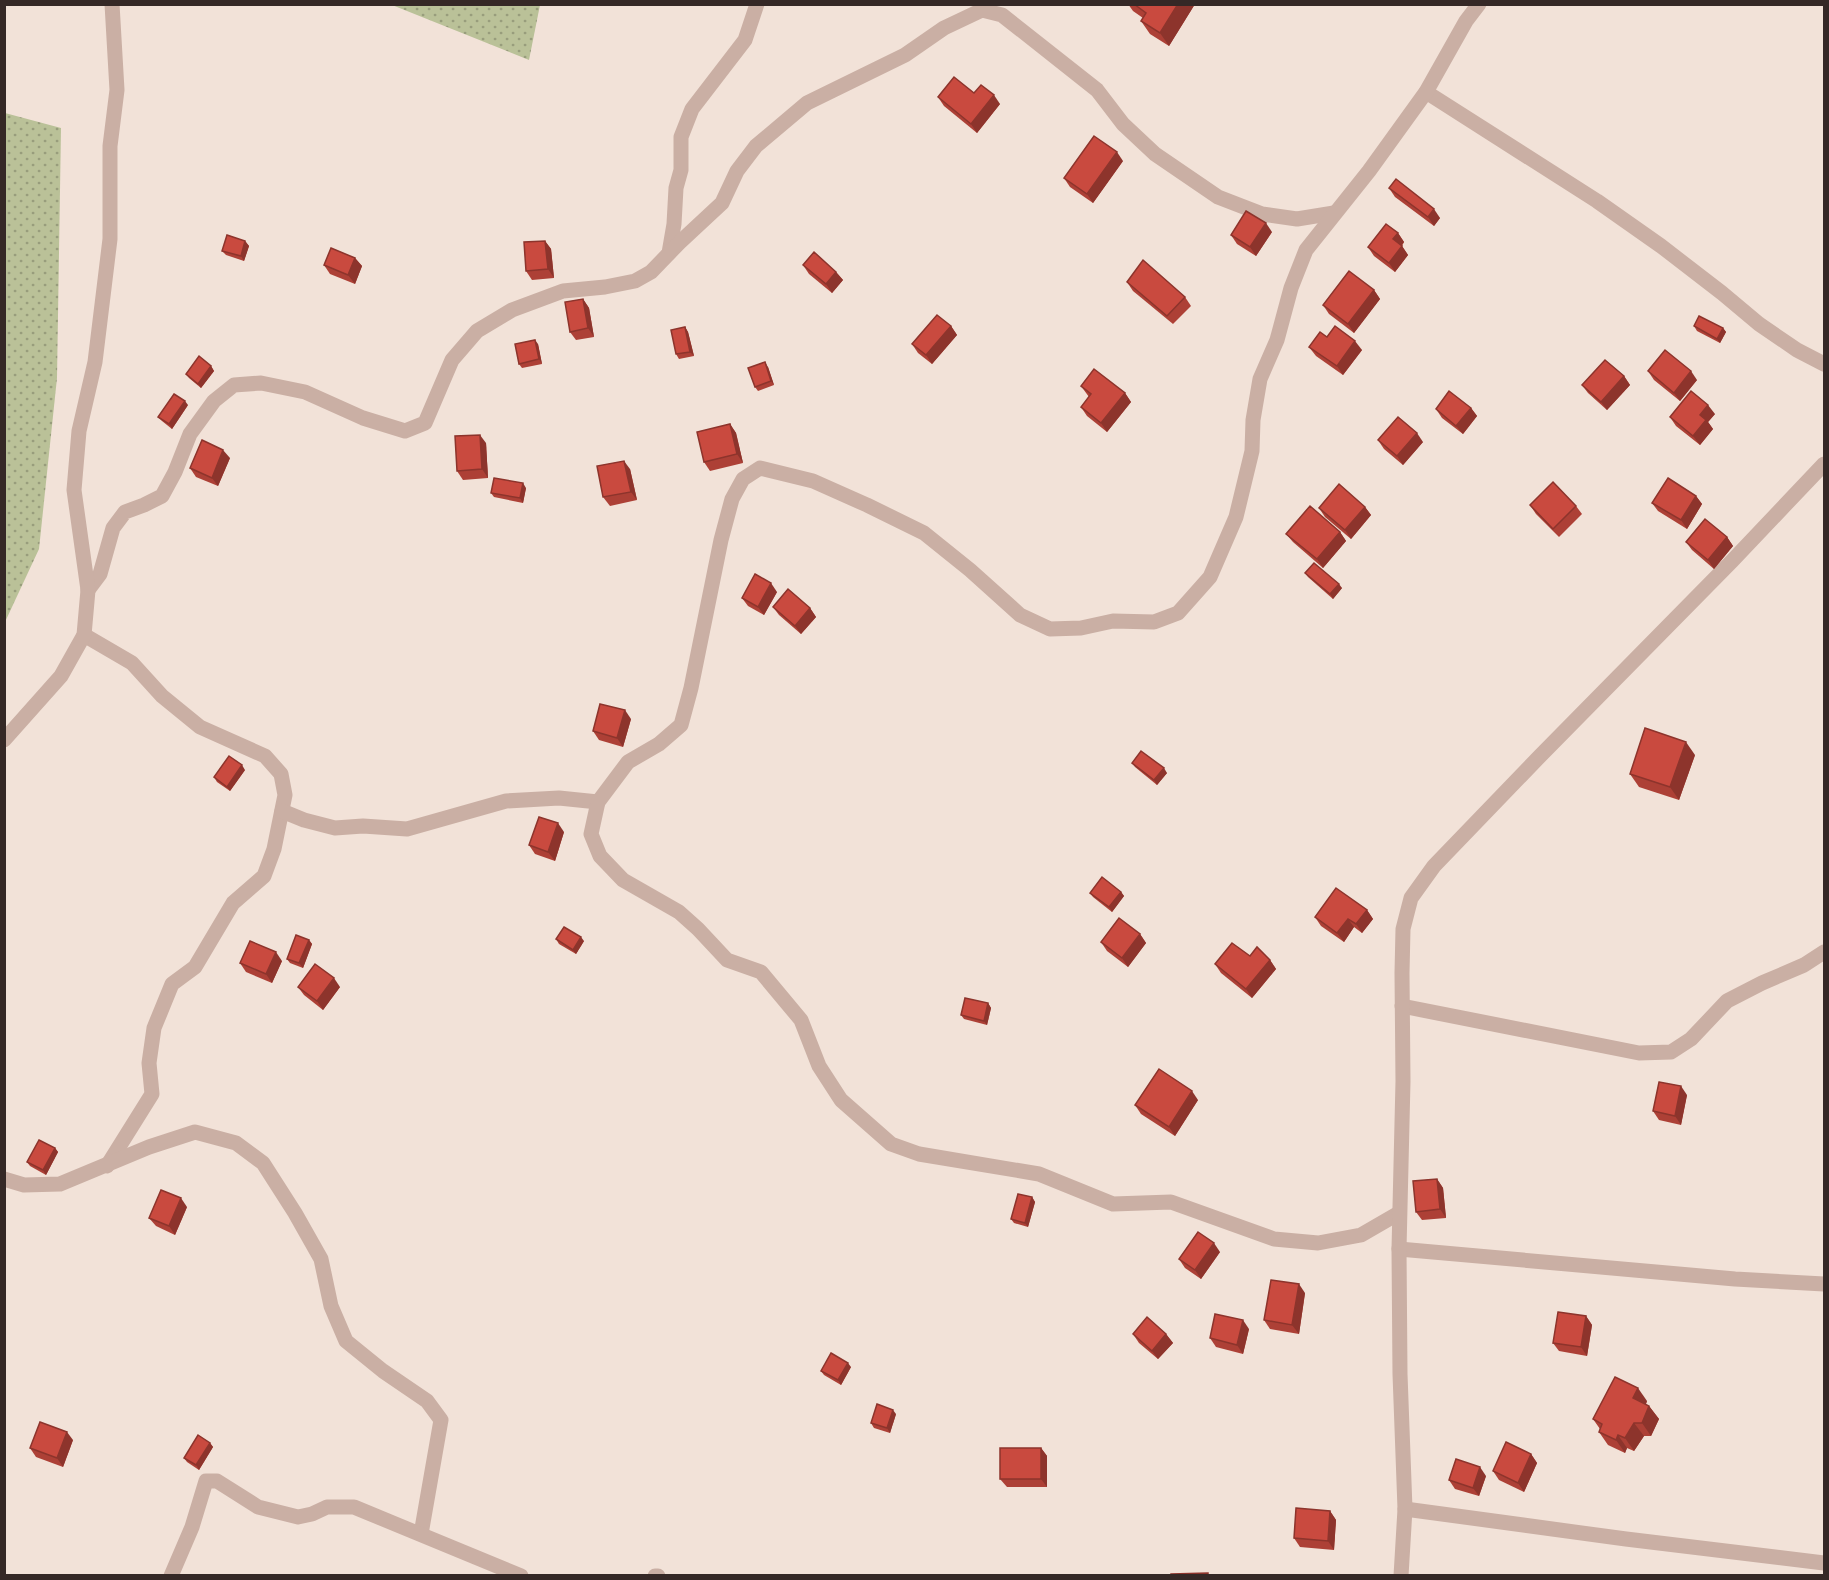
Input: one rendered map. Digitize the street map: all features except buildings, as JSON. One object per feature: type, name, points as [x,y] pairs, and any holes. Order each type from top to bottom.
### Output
[{"type":"street","points":[[4,740],[61,676],[84,635],[88,590],[74,490],[79,431],[95,362],[110,239],[110,146],[117,90],[112,4]]},
{"type":"street","points":[[669,253],[674,224],[676,188],[681,170],[681,136],[692,109],[745,40],[757,4]]},
{"type":"street","points":[[1400,1213],[1361,1235],[1318,1244],[1274,1239],[1171,1202],[1113,1204],[1039,1174],[919,1154],[891,1144],[841,1100],[819,1066],[801,1020],[761,972],[727,960],[679,912],[623,880],[600,856],[591,834],[598,802],[628,762],[659,744],[681,725],[732,499],[742,479],[760,468],[813,481],[924,533],[1020,615],[1050,629],[1082,628],[1113,621],[1154,622],[1178,613],[1210,577],[1236,517],[1252,451],[1253,420],[1260,379],[1277,340],[1291,288],[1306,250],[1370,171],[1426,92],[1466,21],[1479,4]]},
{"type":"street","points":[[88,590],[100,574],[113,528],[125,512],[162,496],[175,472],[190,434],[214,401],[234,385],[261,382],[305,392],[363,418],[405,432],[425,423],[452,360],[477,331],[512,310],[563,291],[605,287],[634,281],[651,272],[722,203],[737,171],[756,146],[807,103],[905,55],[979,7],[1002,15],[1097,90],[1123,124],[1155,154],[1218,197],[1262,214],[1297,219],[1334,213]]},
{"type":"street","points":[[1426,92],[1597,201],[1661,246],[1759,324],[1797,350],[1824,364]]},
{"type":"street","points":[[1401,1575],[1405,1509],[1400,1374],[1399,1249],[1403,929],[1411,898],[1434,866],[1824,464]]},
{"type":"street","points":[[84,635],[132,663],[162,696],[200,727],[265,756],[281,774],[285,795],[274,849],[264,876],[233,903],[195,967],[172,984],[154,1028],[149,1063],[152,1094],[106,1166]]},
{"type":"street","points":[[282,811],[304,820],[335,828],[363,826],[407,829],[506,801],[559,798],[598,802]]},
{"type":"street","points":[[1402,1006],[1639,1053],[1671,1052],[1691,1039],[1727,1001],[1804,965],[1824,952]]},
{"type":"street","points":[[4,1179],[24,1185],[60,1184],[149,1147],[195,1132],[236,1143],[263,1163],[321,1259],[331,1306],[346,1341],[383,1371],[427,1401],[441,1420],[422,1534]]},
{"type":"street","points":[[1399,1249],[1735,1279],[1824,1284]]},
{"type":"street","points":[[171,1575],[192,1527],[206,1481],[217,1481],[258,1507],[298,1517],[327,1507],[354,1507],[521,1575]]},
{"type":"street","points":[[1405,1509],[1824,1563]]},
{"type":"green space","points":[[392,5],[540,5],[529,60]]},
{"type":"green space","points":[[5,113],[61,128],[57,378],[39,549],[5,622]]}]
